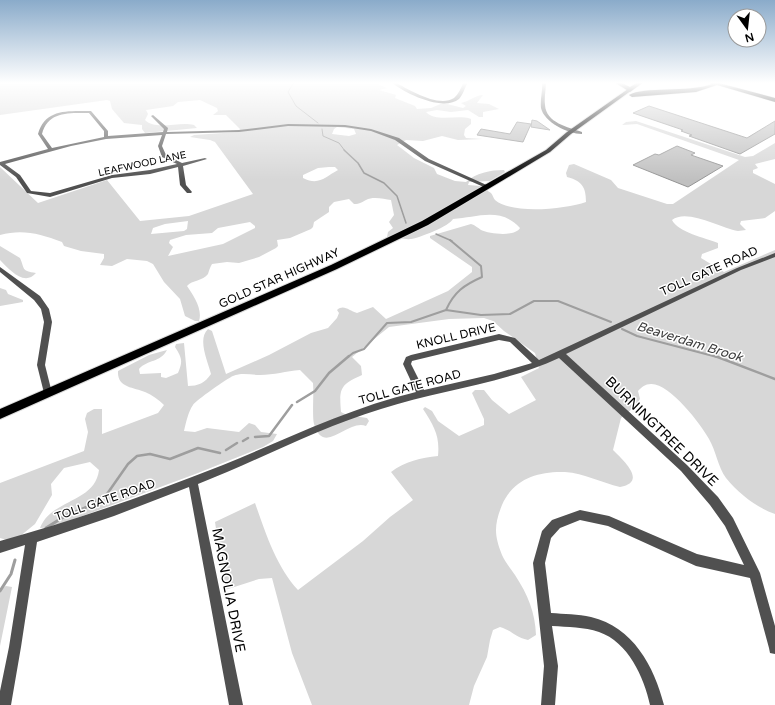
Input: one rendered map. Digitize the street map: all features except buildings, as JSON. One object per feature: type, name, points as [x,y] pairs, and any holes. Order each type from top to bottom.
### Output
[{"type":"main road","name":"GOLD STAR HIGHWAY","points":[[0,414],[334,267],[424,223],[557,145],[573,130],[597,115]]},
{"type":"main road","name":"GOLD STAR HIGHWAY","points":[[557,145],[566,143],[603,115]]},
{"type":"street","points":[[52,150],[40,134],[46,120],[60,115]]},
{"type":"street","points":[[92,115],[106,131],[106,138]]},
{"type":"street","points":[[546,115],[553,122],[580,133]]},
{"type":"street","points":[[153,116],[166,129],[160,146],[164,156],[180,164],[183,185],[189,192]]},
{"type":"street","points":[[1,164],[52,150],[106,138],[165,133],[240,131],[297,124],[346,126],[371,130],[397,139],[427,160],[488,186]]},
{"type":"street","name":"LEAFWOOD LANE","points":[[1,164],[18,176],[29,192],[50,195],[73,190],[108,178],[150,172],[205,159]]},
{"type":"street","name":"TOLL GATE ROAD","points":[[0,547],[106,514],[193,482],[359,413],[422,394],[510,374],[538,364],[718,279],[775,255]]},
{"type":"street","points":[[0,269],[37,298],[45,310],[48,322],[41,365],[48,394]]},
{"type":"street","name":"KNOLL DRIVE","points":[[422,394],[407,364],[409,360],[414,357],[499,337],[512,340],[538,364]]},
{"type":"street","name":"BURNINGTREE DRIVE","points":[[560,354],[700,485],[729,522],[754,573],[775,648]]},
{"type":"street","name":"MAGNOLIA DRIVE","points":[[193,482],[236,705]]},
{"type":"street","points":[[548,705],[551,666],[547,620],[539,563],[546,535],[556,524],[580,515],[609,521],[696,560],[754,573]]},
{"type":"street","points":[[4,705],[15,648],[32,538]]},
{"type":"street","points":[[547,620],[593,625],[606,628],[624,642],[638,657],[648,675],[657,705]]},
{"type":"shaded area","points":[[117,115],[148,115],[145,120],[155,125],[188,124],[194,125],[197,128],[145,133],[142,129],[142,125],[124,123]]},
{"type":"shaded area","points":[[213,115],[431,115],[441,118],[460,117],[471,119],[471,124],[465,129],[464,135],[466,138],[483,139],[458,140],[442,136],[423,141],[406,140],[397,145],[414,158],[434,168],[437,174],[455,181],[466,182],[474,176],[504,170],[505,172],[490,181],[469,182],[468,185],[480,186],[491,193],[495,200],[503,205],[526,209],[566,207],[586,202],[585,192],[582,185],[576,180],[567,177],[566,173],[569,165],[574,164],[611,180],[618,188],[667,204],[673,204],[739,160],[637,124],[622,125],[626,122],[636,121],[745,157],[753,156],[775,143],[775,159],[755,164],[758,168],[753,170],[753,173],[775,184],[775,211],[765,218],[741,221],[740,224],[746,230],[738,231],[695,217],[678,217],[672,220],[680,228],[686,231],[718,243],[718,248],[702,254],[701,258],[724,272],[775,250],[775,514],[761,508],[748,499],[726,478],[705,432],[675,397],[658,385],[645,385],[638,391],[640,399],[633,408],[621,418],[613,450],[631,470],[633,476],[632,481],[620,487],[579,474],[565,472],[545,473],[528,478],[520,483],[507,496],[502,505],[496,524],[496,536],[499,548],[503,558],[520,582],[527,597],[534,619],[536,635],[528,640],[500,627],[493,630],[487,657],[474,686],[469,705],[312,705],[292,653],[272,578],[259,579],[225,590],[215,522],[255,503],[272,549],[290,581],[298,590],[363,541],[390,517],[413,500],[391,472],[402,465],[413,461],[438,456],[437,437],[433,426],[423,409],[425,407],[432,411],[438,421],[459,436],[484,425],[484,419],[472,393],[475,390],[484,390],[492,400],[509,414],[536,400],[521,377],[539,368],[535,353],[504,331],[493,321],[484,318],[449,319],[389,327],[352,357],[361,366],[362,375],[349,382],[342,388],[340,398],[341,412],[347,415],[367,418],[369,421],[366,426],[359,425],[351,427],[337,435],[330,437],[324,437],[318,433],[313,420],[313,383],[300,370],[265,375],[240,374],[233,376],[193,405],[187,418],[184,431],[195,432],[207,428],[239,432],[249,423],[255,425],[261,432],[277,434],[273,441],[263,447],[198,473],[53,527],[40,528],[53,511],[90,489],[96,481],[99,470],[90,462],[64,468],[51,484],[52,495],[35,524],[19,537],[7,540],[0,538],[0,483],[84,451],[88,432],[85,419],[87,413],[94,409],[102,409],[102,434],[158,413],[164,405],[148,393],[123,384],[118,377],[118,371],[149,355],[167,350],[161,357],[142,366],[139,369],[140,374],[161,373],[161,377],[166,378],[178,373],[181,360],[175,347],[176,344],[184,343],[188,386],[198,385],[204,382],[211,374],[203,344],[205,333],[208,329],[212,331],[226,374],[269,355],[311,333],[328,328],[337,318],[339,313],[337,310],[340,308],[357,313],[373,307],[386,319],[448,291],[472,272],[472,267],[430,238],[430,236],[471,224],[490,233],[502,234],[513,233],[520,228],[512,221],[504,217],[488,215],[453,219],[441,228],[411,239],[387,237],[388,232],[393,228],[389,222],[394,215],[391,200],[372,198],[354,204],[349,199],[334,202],[329,207],[329,212],[314,222],[311,229],[290,238],[277,240],[278,246],[276,248],[259,257],[239,263],[227,262],[212,264],[206,276],[189,284],[187,286],[199,307],[199,321],[195,321],[185,316],[180,299],[164,282],[153,264],[147,261],[127,259],[112,266],[100,265],[104,258],[104,254],[81,251],[64,246],[62,242],[31,233],[16,232],[0,235],[0,167],[38,203],[107,180],[140,221],[189,216],[253,194],[215,142],[190,137],[194,135],[238,132],[240,129],[226,115]],"holes":[[[337,127],[354,129],[356,134],[349,136],[332,134],[334,129]],[[335,167],[338,170],[318,181],[303,178],[303,175],[318,168]],[[188,221],[187,229],[184,231],[151,234],[153,228],[165,224]],[[250,222],[255,226],[255,228],[223,244],[168,256],[173,247],[169,243],[170,240],[186,235],[212,233],[218,228]]]},
{"type":"shaded area","points":[[476,115],[483,115],[483,117]]},
{"type":"shaded area","points":[[0,246],[20,258],[24,269],[36,273],[27,278],[12,272],[0,260]]},
{"type":"shaded area","points":[[0,288],[6,290],[8,294],[23,300],[23,302],[0,306]]},
{"type":"shaded area","points":[[6,586],[12,587],[0,646],[0,589]]},
{"type":"waterway","points":[[308,115],[318,123]]},
{"type":"waterway","points":[[322,129],[323,136],[339,143],[345,151]]},
{"type":"waterway","points":[[345,151],[358,163],[364,173],[384,183],[397,196],[406,223]]},
{"type":"waterway","points":[[436,234],[450,240]]},
{"type":"waterway","points":[[446,310],[452,298],[460,290],[482,277],[481,266],[450,240]]},
{"type":"waterway","name":"Beaverdam Brook","points":[[446,310],[481,315],[510,314],[534,301],[558,301],[611,322]]},
{"type":"waterway","name":"Beaverdam Brook","points":[[348,357],[353,353],[364,349],[387,323],[411,322],[446,310]]},
{"type":"waterway","name":"Beaverdam Brook","points":[[622,329],[637,336],[717,357]]},
{"type":"waterway","name":"Beaverdam Brook","points":[[297,402],[315,391],[329,373],[349,356]]},
{"type":"waterway","name":"Beaverdam Brook","points":[[715,356],[775,379]]},
{"type":"waterway","name":"Beaverdam Brook","points":[[255,437],[269,436],[292,405]]},
{"type":"waterway","name":"Beaverdam Brook","points":[[243,441],[248,438]]},
{"type":"waterway","name":"Beaverdam Brook","points":[[226,450],[237,443]]},
{"type":"waterway","name":"Beaverdam Brook","points":[[84,508],[107,494],[128,464],[137,456],[150,454],[170,459],[198,448],[220,453]]},
{"type":"waterway","name":"Beaverdam Brook","points":[[46,528],[65,516],[84,508]]},
{"type":"waterway","name":"Beaverdam Brook","points":[[0,591],[11,574],[15,560]]}]
